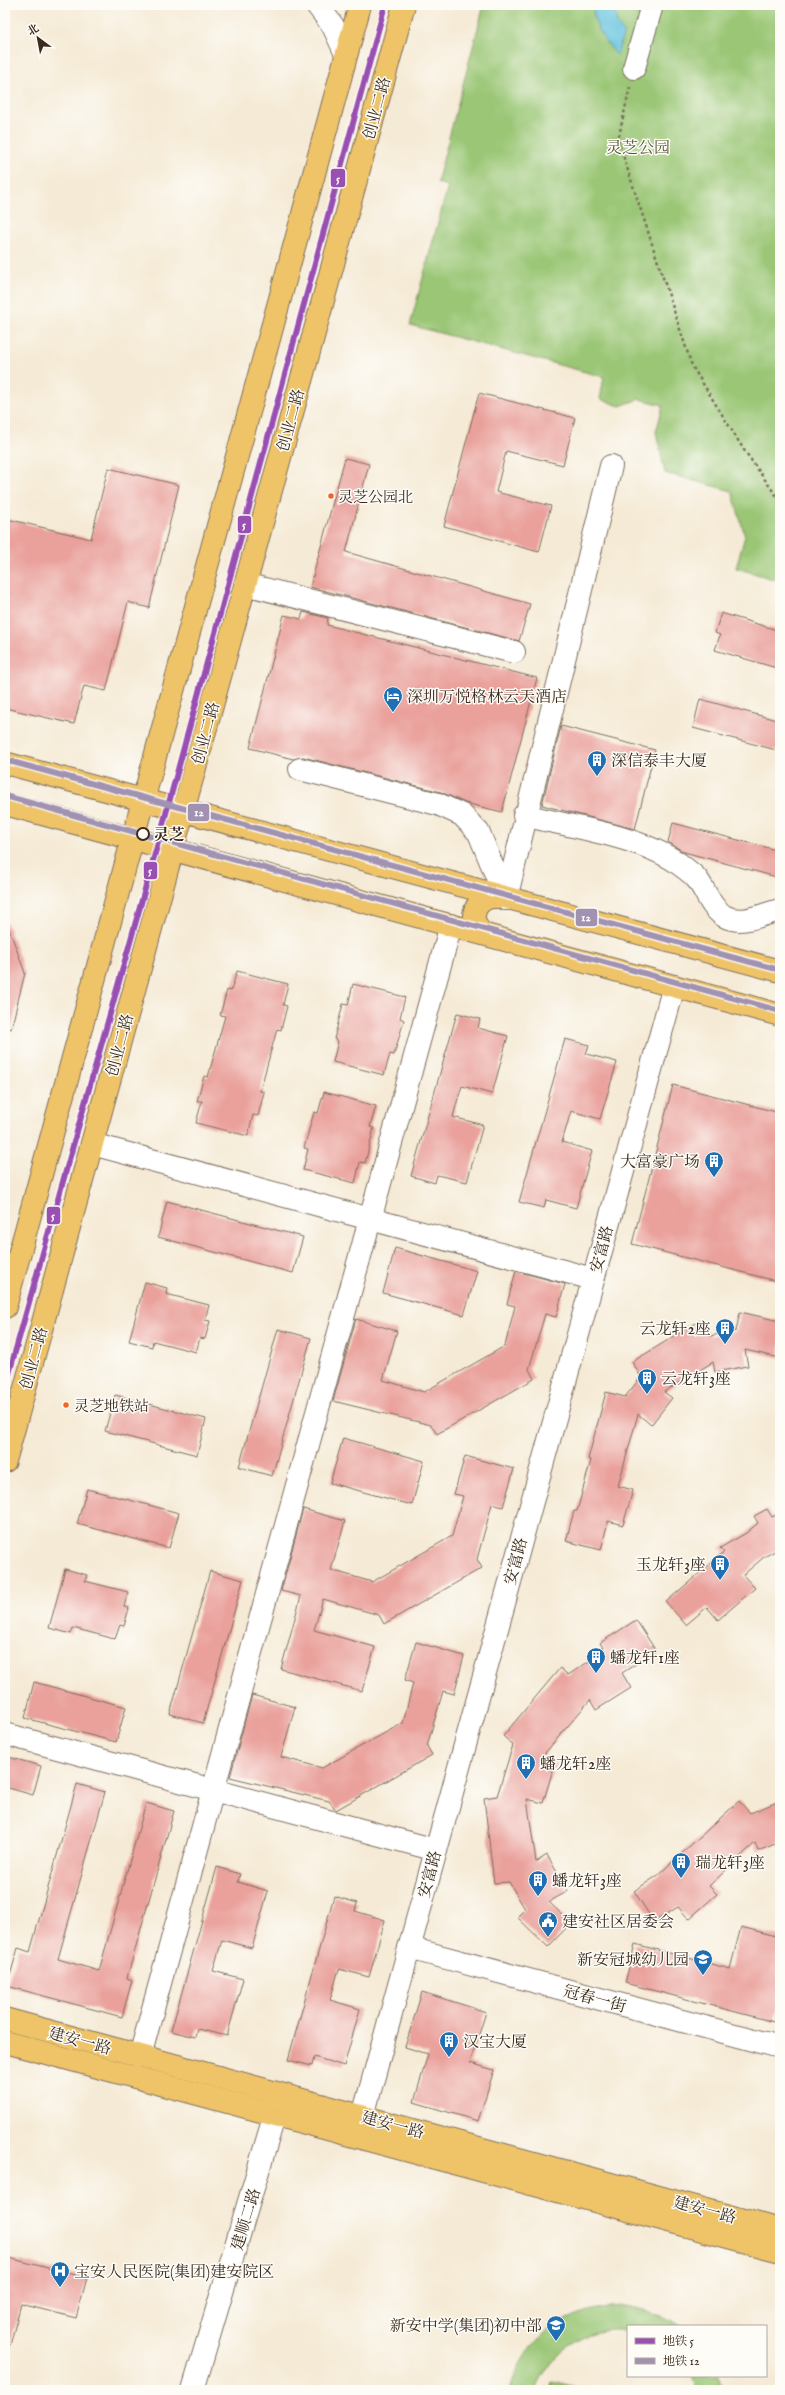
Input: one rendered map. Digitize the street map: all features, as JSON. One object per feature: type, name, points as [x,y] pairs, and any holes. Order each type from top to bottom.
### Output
[{"type":"main road","points":[[5,1307],[360,5]]},
{"type":"main road","name":"创业二路","points":[[5,1461],[404,5]]},
{"type":"main road","points":[[5,763],[780,972]]},
{"type":"main road","points":[[5,804],[780,1015]]},
{"type":"main road","points":[[484,934],[476,926],[474,913],[480,901],[486,898],[502,898]]},
{"type":"main road","name":"建安一路","points":[[5,2020],[281,2094],[360,2126],[780,2251]]},
{"type":"main road","name":"建安一路","points":[[5,2042],[276,2115],[360,2126],[780,2230]]},
{"type":"street","points":[[317,5],[333,26],[346,54]]},
{"type":"street","points":[[634,68],[652,5]]},
{"type":"street","points":[[502,898],[524,816],[611,466]]},
{"type":"street","points":[[245,584],[514,652]]},
{"type":"street","points":[[300,769],[438,804],[462,815],[478,833],[502,898]]},
{"type":"street","points":[[524,816],[642,845],[678,863],[697,879],[712,904],[724,916],[740,920],[755,918],[780,910]]},
{"type":"street","points":[[140,2056],[451,925]]},
{"type":"street","name":"安富路","points":[[360,2126],[674,986]]},
{"type":"street","points":[[92,1144],[593,1279]]},
{"type":"street","points":[[5,1734],[436,1850]]},
{"type":"street","name":"冠春一街","points":[[409,1948],[780,2047]]},
{"type":"street","name":"建顺二路","points":[[193,2390],[281,2094]]},
{"type":"path","points":[[634,68],[618,140],[692,366],[744,450],[780,501]]},
{"type":"green space","name":"灵芝公园","points":[[484,5],[780,5],[780,581],[736,568],[745,536],[732,491],[665,473],[656,432],[663,405],[639,399],[620,406],[600,399],[604,377],[410,325],[448,186],[437,183]]},
{"type":"green space","points":[[623,2306],[638,2309],[666,2318],[678,2325],[627,2325],[627,2331],[613,2330],[598,2332],[584,2337],[560,2353],[550,2364],[542,2376],[536,2390],[510,2390],[517,2371],[526,2354],[538,2340],[552,2328],[567,2319],[584,2312]]},
{"type":"green space","points":[[692,2377],[718,2377],[722,2390],[697,2390]]},
{"type":"green space","points":[[552,2381],[589,2390],[550,2390]]},
{"type":"water","points":[[593,5],[614,5],[617,24],[624,32],[617,55],[597,26],[593,13]]},
{"type":"building","points":[[479,393],[575,418],[563,465],[506,451],[496,492],[551,506],[539,552],[444,526]]},
{"type":"building","points":[[345,458],[369,464],[346,552],[530,604],[519,641],[310,587]]},
{"type":"building","points":[[108,468],[179,485],[149,608],[128,602],[106,691],[84,686],[74,724],[5,708],[5,528],[7,519],[91,539]]},
{"type":"building","name":"深圳万悦格林云天酒店","points":[[303,612],[328,618],[327,625],[537,678],[502,812],[465,803],[441,792],[303,757],[293,759],[250,748],[284,615],[301,619]]},
{"type":"building","points":[[721,613],[780,631],[780,669],[715,650],[720,635],[715,633]]},
{"type":"building","points":[[700,699],[780,721],[780,751],[693,728]]},
{"type":"building","name":"深信泰丰大厦","points":[[561,726],[655,750],[635,829],[542,805]]},
{"type":"building","points":[[673,823],[780,851],[780,878],[684,852],[668,842]]},
{"type":"building","points":[[5,923],[7,923],[25,973],[11,1029],[5,1028]]},
{"type":"building","points":[[237,971],[288,984],[283,1005],[287,1006],[281,1030],[277,1029],[260,1091],[264,1092],[258,1116],[253,1115],[248,1136],[196,1123],[202,1101],[197,1101],[204,1076],[208,1077],[225,1016],[220,1015],[227,990],[231,991]]},
{"type":"building","points":[[353,984],[405,997],[400,1018],[404,1020],[394,1055],[390,1054],[384,1075],[333,1062],[338,1041],[334,1039],[343,1004],[348,1005]]},
{"type":"building","points":[[457,1013],[480,1019],[478,1028],[508,1036],[492,1094],[462,1086],[457,1102],[453,1117],[483,1125],[467,1182],[437,1175],[435,1183],[411,1176]]},
{"type":"building","points":[[565,1039],[589,1045],[586,1054],[617,1062],[600,1119],[571,1111],[562,1142],[592,1151],[576,1208],[546,1200],[544,1208],[519,1202]]},
{"type":"building","name":"大富豪广场","points":[[673,1085],[780,1113],[780,1282],[632,1244]]},
{"type":"building","points":[[324,1092],[376,1106],[370,1127],[374,1128],[365,1163],[360,1162],[355,1183],[303,1170],[308,1149],[304,1148],[314,1112],[318,1113]]},
{"type":"building","points":[[167,1201],[303,1237],[293,1273],[158,1237]]},
{"type":"building","points":[[395,1248],[477,1271],[464,1315],[383,1293]]},
{"type":"building","points":[[516,1271],[565,1284],[556,1317],[545,1314],[529,1369],[534,1379],[437,1434],[431,1425],[333,1401],[356,1319],[397,1331],[383,1380],[424,1392],[505,1346],[515,1306],[507,1304]]},
{"type":"building","points":[[145,1282],[167,1288],[166,1294],[209,1305],[205,1320],[210,1321],[205,1339],[200,1338],[196,1352],[153,1341],[152,1347],[129,1341]]},
{"type":"building","points":[[740,1312],[780,1321],[780,1358],[745,1350],[748,1366],[715,1372],[713,1362],[664,1392],[672,1398],[651,1425],[638,1414],[618,1486],[633,1490],[623,1525],[608,1521],[601,1550],[566,1541],[574,1511],[577,1511],[591,1460],[588,1459],[606,1392],[625,1397],[641,1377],[632,1362],[701,1320],[710,1336],[736,1331]]},
{"type":"building","points":[[278,1329],[311,1338],[272,1476],[239,1467]]},
{"type":"building","points":[[115,1395],[206,1419],[197,1455],[105,1431]]},
{"type":"building","points":[[343,1438],[424,1461],[412,1505],[330,1483]]},
{"type":"building","points":[[465,1456],[514,1469],[503,1507],[492,1504],[477,1559],[482,1568],[384,1624],[379,1615],[323,1599],[314,1630],[375,1647],[362,1691],[281,1669],[301,1596],[281,1591],[303,1509],[345,1521],[331,1570],[372,1582],[452,1536],[463,1496],[454,1494]]},
{"type":"building","points":[[87,1489],[179,1513],[169,1548],[77,1524]]},
{"type":"building","name":"玉龙轩3座","points":[[767,1509],[772,1517],[780,1513],[780,1548],[764,1557],[743,1575],[755,1588],[718,1620],[707,1607],[686,1625],[666,1602],[724,1552],[720,1548],[746,1533],[758,1523],[754,1516]]},
{"type":"building","points":[[65,1569],[87,1575],[85,1581],[128,1592],[124,1607],[129,1608],[124,1626],[120,1625],[115,1639],[73,1628],[71,1634],[49,1628]]},
{"type":"building","points":[[210,1571],[243,1580],[203,1723],[170,1714]]},
{"type":"building","points":[[636,1620],[656,1651],[622,1673],[631,1688],[596,1710],[590,1700],[540,1759],[555,1763],[543,1803],[527,1799],[536,1862],[547,1855],[568,1891],[549,1902],[571,1923],[548,1947],[517,1917],[525,1909],[509,1882],[494,1883],[484,1798],[497,1796],[513,1745],[503,1736],[560,1668],[568,1675],[605,1651],[600,1643]]},
{"type":"building","points":[[416,1642],[464,1656],[454,1694],[443,1691],[427,1746],[432,1755],[336,1810],[329,1801],[230,1777],[252,1695],[295,1707],[281,1757],[322,1768],[403,1723],[413,1683],[405,1680]]},
{"type":"building","points":[[34,1682],[126,1707],[116,1742],[25,1718]]},
{"type":"building","points":[[5,1756],[41,1766],[33,1795],[5,1787]]},
{"type":"building","points":[[77,1784],[105,1792],[58,1959],[99,1971],[146,1803],[174,1811],[127,1978],[132,1980],[122,2017],[7,1986],[18,1948],[30,1952]]},
{"type":"building","points":[[739,1801],[750,1813],[780,1801],[780,1842],[758,1851],[755,1843],[709,1886],[717,1894],[689,1919],[678,1907],[654,1922],[634,1891],[657,1876]]},
{"type":"building","points":[[217,1867],[240,1874],[238,1882],[268,1891],[252,1948],[222,1940],[213,1971],[243,1979],[227,2036],[197,2029],[195,2037],[171,2031]]},
{"type":"building","points":[[334,1896],[357,1903],[355,1911],[385,1920],[369,1977],[339,1969],[330,2000],[360,2009],[344,2066],[314,2057],[312,2066],[288,2060]]},
{"type":"building","name":"新安冠城幼儿园","points":[[741,1927],[780,1937],[780,2000],[774,2022],[625,1983],[635,1944],[730,1969]]},
{"type":"building","name":"汉宝大厦","points":[[422,1992],[486,2012],[470,2063],[494,2070],[478,2121],[414,2102],[428,2054],[405,2047]]},
{"type":"building","points":[[5,2257],[87,2278],[76,2318],[21,2304],[10,2345],[5,2344]]},
{"type":"metro line","name":"5","points":[[5,1388],[161,832],[385,5]]},
{"type":"metro line","name":"12","points":[[5,760],[780,970]]},
{"type":"metro line","name":"12","points":[[5,796],[780,1011]]},
{"type":"place","name":"灵芝公园北","points":[[331,496]]},
{"type":"place","name":"深圳万悦格林云天酒店","points":[[393,713]]},
{"type":"place","name":"深信泰丰大厦","points":[[597,777]]},
{"type":"place","name":"灵芝","points":[[143,834]]},
{"type":"place","name":"大富豪广场","points":[[714,1178]]},
{"type":"place","name":"云龙轩2座","points":[[725,1345]]},
{"type":"place","name":"云龙轩3座","points":[[647,1395]]},
{"type":"place","name":"灵芝地铁站","points":[[66,1405]]},
{"type":"place","name":"玉龙轩3座","points":[[720,1581]]},
{"type":"place","name":"蟠龙轩1座","points":[[596,1674]]},
{"type":"place","name":"蟠龙轩2座","points":[[526,1780]]},
{"type":"place","name":"瑞龙轩3座","points":[[681,1879]]},
{"type":"place","name":"蟠龙轩3座","points":[[538,1897]]},
{"type":"place","name":"建安社区居委会","points":[[548,1938]]},
{"type":"place","name":"新安冠城幼儿园","points":[[703,1976]]},
{"type":"place","name":"汉宝大厦","points":[[449,2058]]},
{"type":"place","name":"宝安人民医院(集团)建安院区","points":[[60,2288]]},
{"type":"place","name":"新安中学(集团)初中部","points":[[556,2342]]}]
